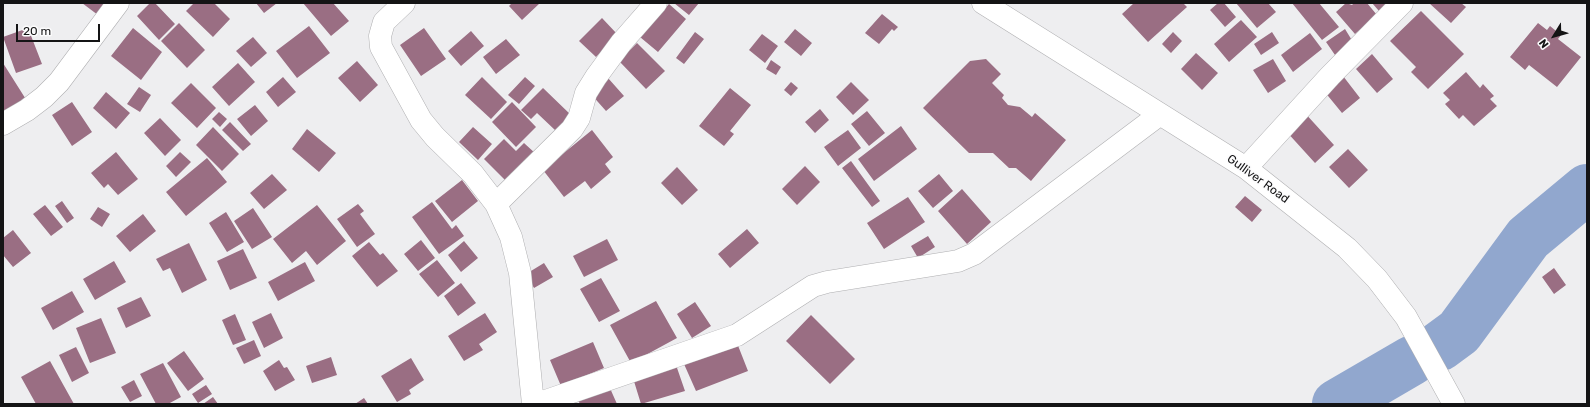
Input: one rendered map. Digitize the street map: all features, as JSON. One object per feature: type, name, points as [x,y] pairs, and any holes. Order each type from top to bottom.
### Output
[{"type":"street","points":[[3,124],[27,110],[44,97],[59,82],[118,3]]},
{"type":"street","points":[[404,3],[384,22],[380,36],[381,47],[421,120],[435,137],[473,174],[496,204],[511,237],[520,273],[533,404]]},
{"type":"street","points":[[496,204],[572,129],[579,118],[586,94],[596,78],[621,43],[656,3]]},
{"type":"street","name":"Gulliver Road","points":[[982,3],[1246,168],[1347,248],[1377,279],[1406,317],[1454,404]]},
{"type":"street","points":[[1246,168],[1330,76],[1402,3]]},
{"type":"street","points":[[537,404],[737,335],[813,286],[958,261],[969,256],[1159,115]]},
{"type":"building","points":[[82,3],[107,3],[98,15]]},
{"type":"building","points":[[150,3],[155,3],[175,24],[159,40],[137,16]]},
{"type":"building","points":[[194,3],[214,3],[230,19],[213,37],[186,11]]},
{"type":"building","points":[[256,3],[277,3],[264,13]]},
{"type":"building","points":[[303,3],[333,3],[349,21],[331,36]]},
{"type":"building","points":[[512,3],[540,3],[522,20],[509,6]]},
{"type":"building","points":[[674,3],[699,3],[689,15]]},
{"type":"building","points":[[1134,3],[1183,3],[1187,7],[1148,42],[1122,14]]},
{"type":"building","points":[[1218,3],[1224,3],[1236,17],[1225,27],[1210,10]]},
{"type":"building","points":[[1236,3],[1268,3],[1276,12],[1257,28]]},
{"type":"building","points":[[1292,3],[1319,3],[1339,27],[1322,40]]},
{"type":"building","points":[[1346,3],[1352,5],[1354,3],[1367,3],[1377,15],[1355,34],[1336,12]]},
{"type":"building","points":[[1372,3],[1388,3],[1379,11]]},
{"type":"building","points":[[1429,3],[1461,3],[1466,7],[1451,23]]},
{"type":"building","points":[[669,4],[686,19],[658,52],[640,37]]},
{"type":"building","points":[[1421,11],[1464,54],[1428,89],[1411,72],[1416,67],[1390,41]]},
{"type":"building","points":[[882,14],[898,27],[894,31],[892,29],[879,44],[865,33]]},
{"type":"building","points":[[602,18],[618,35],[596,57],[579,41]]},
{"type":"building","points":[[1241,20],[1257,37],[1229,62],[1214,44]]},
{"type":"building","points":[[179,23],[205,50],[187,68],[161,41]]},
{"type":"building","points":[[1538,23],[1547,30],[1550,26],[1561,35],[1558,39],[1581,57],[1557,87],[1529,65],[1525,70],[1510,57]]},
{"type":"building","points":[[309,26],[330,53],[297,78],[276,51]]},
{"type":"building","points":[[28,28],[42,64],[16,73],[3,37]]},
{"type":"building","points":[[133,28],[162,52],[141,80],[111,56]]},
{"type":"building","points":[[424,28],[446,59],[421,76],[400,45]]},
{"type":"building","points":[[795,29],[812,43],[801,56],[784,42]]},
{"type":"building","points":[[1345,29],[1353,42],[1335,55],[1326,42]]},
{"type":"building","points":[[471,31],[484,46],[461,66],[448,51]]},
{"type":"building","points":[[695,32],[704,39],[684,64],[676,58]]},
{"type":"building","points":[[1173,32],[1182,41],[1171,53],[1162,44]]},
{"type":"building","points":[[1272,32],[1279,43],[1261,55],[1254,44]]},
{"type":"building","points":[[1310,33],[1322,49],[1293,72],[1281,55]]},
{"type":"building","points":[[762,34],[778,46],[765,63],[749,50]]},
{"type":"building","points":[[253,37],[267,53],[251,67],[236,51]]},
{"type":"building","points":[[506,39],[520,55],[496,74],[483,57]]},
{"type":"building","points":[[637,43],[665,71],[646,89],[619,61]]},
{"type":"building","points":[[1196,53],[1218,73],[1202,90],[1181,69]]},
{"type":"building","points":[[1372,54],[1393,79],[1377,93],[1356,69]]},
{"type":"building","points":[[986,59],[1001,74],[992,83],[1004,95],[1002,98],[1008,105],[1020,107],[1032,117],[1035,113],[1066,140],[1031,181],[1016,168],[1009,168],[993,153],[969,153],[923,108],[970,61]]},
{"type":"building","points":[[1273,59],[1286,81],[1268,93],[1253,70]]},
{"type":"building","points":[[771,60],[781,67],[776,75],[766,69]]},
{"type":"building","points":[[357,61],[378,85],[360,102],[338,78]]},
{"type":"building","points":[[3,63],[27,101],[3,116]]},
{"type":"building","points":[[238,63],[255,82],[229,106],[212,87]]},
{"type":"building","points":[[1466,72],[1480,88],[1483,84],[1494,96],[1490,99],[1497,106],[1474,126],[1463,115],[1459,119],[1445,104],[1450,100],[1443,93]]},
{"type":"building","points":[[1343,76],[1360,98],[1342,113],[1324,91]]},
{"type":"building","points":[[283,77],[296,92],[278,107],[266,92]]},
{"type":"building","points":[[482,77],[507,102],[491,119],[465,95]]},
{"type":"building","points":[[525,77],[535,86],[519,104],[508,95]]},
{"type":"building","points":[[608,78],[624,96],[606,111],[590,93]]},
{"type":"building","points":[[791,82],[798,88],[791,96],[784,90]]},
{"type":"building","points":[[851,82],[869,100],[853,115],[836,97]]},
{"type":"building","points":[[191,83],[216,108],[197,128],[171,103]]},
{"type":"building","points":[[139,87],[151,95],[140,112],[127,104]]},
{"type":"building","points":[[543,88],[571,115],[556,131],[537,113],[531,119],[521,110]]},
{"type":"building","points":[[730,88],[751,105],[730,131],[734,134],[724,146],[699,126]]},
{"type":"building","points":[[106,92],[130,113],[116,129],[93,108]]},
{"type":"building","points":[[72,102],[92,132],[72,146],[52,115]]},
{"type":"building","points":[[512,102],[536,127],[516,147],[492,122]]},
{"type":"building","points":[[255,105],[268,121],[251,136],[237,119]]},
{"type":"building","points":[[820,109],[829,120],[815,133],[805,122]]},
{"type":"building","points":[[867,111],[885,133],[869,146],[851,124]]},
{"type":"building","points":[[219,112],[227,119],[220,127],[212,119]]},
{"type":"building","points":[[1304,112],[1334,145],[1315,163],[1285,130]]},
{"type":"building","points":[[160,118],[181,140],[165,156],[144,133]]},
{"type":"building","points":[[230,122],[251,144],[243,151],[222,130]]},
{"type":"building","points":[[901,126],[917,149],[874,181],[858,159]]},
{"type":"building","points":[[213,127],[239,154],[222,171],[196,145]]},
{"type":"building","points":[[473,127],[492,144],[478,160],[459,142]]},
{"type":"building","points":[[307,129],[336,153],[319,172],[292,149]]},
{"type":"building","points":[[592,130],[613,157],[605,164],[611,172],[591,189],[585,181],[564,197],[543,170]]},
{"type":"building","points":[[848,130],[861,148],[838,166],[824,147]]},
{"type":"building","points":[[504,139],[516,151],[524,143],[536,154],[508,183],[484,159]]},
{"type":"building","points":[[1348,149],[1368,170],[1349,188],[1329,167]]},
{"type":"building","points":[[116,152],[138,179],[118,195],[108,184],[104,188],[91,173]]},
{"type":"building","points":[[180,152],[191,162],[176,177],[166,166]]},
{"type":"building","points":[[207,158],[227,182],[186,216],[166,192]]},
{"type":"building","points":[[851,161],[880,201],[872,207],[842,168]]},
{"type":"building","points":[[805,166],[820,182],[797,205],[782,189]]},
{"type":"building","points":[[677,167],[698,190],[682,205],[661,183]]},
{"type":"building","points":[[272,174],[287,190],[264,209],[250,193]]},
{"type":"building","points":[[939,174],[953,191],[933,208],[918,191]]},
{"type":"building","points":[[462,180],[478,201],[452,222],[435,201]]},
{"type":"building","points":[[962,189],[991,222],[967,244],[938,211]]},
{"type":"building","points":[[1245,196],[1262,210],[1252,222],[1235,207]]},
{"type":"building","points":[[908,197],[925,222],[884,249],[867,223]]},
{"type":"building","points":[[62,201],[74,218],[67,223],[55,206]]},
{"type":"building","points":[[432,202],[452,229],[456,225],[464,236],[439,254],[412,217]]},
{"type":"building","points":[[358,204],[364,211],[360,214],[375,234],[357,247],[337,219]]},
{"type":"building","points":[[45,205],[63,227],[51,236],[33,214]]},
{"type":"building","points":[[317,205],[346,241],[317,265],[306,251],[292,263],[273,239]]},
{"type":"building","points":[[98,207],[110,214],[102,227],[90,219]]},
{"type":"building","points":[[253,208],[272,237],[252,249],[234,221]]},
{"type":"building","points":[[226,212],[244,242],[227,252],[209,223]]},
{"type":"building","points":[[143,214],[156,231],[130,252],[116,236]]},
{"type":"building","points":[[747,229],[759,243],[730,268],[718,254]]},
{"type":"building","points":[[13,230],[31,253],[13,267],[3,255],[3,238]]},
{"type":"building","points":[[928,236],[935,247],[918,258],[911,246]]},
{"type":"building","points":[[607,239],[618,260],[584,277],[573,256]]},
{"type":"building","points":[[421,240],[435,258],[418,271],[404,254]]},
{"type":"building","points":[[464,241],[478,258],[461,272],[448,255]]},
{"type":"building","points":[[369,242],[380,255],[383,253],[398,271],[377,287],[352,256]]},
{"type":"building","points":[[189,243],[207,280],[182,293],[170,268],[163,271],[156,259]]},
{"type":"building","points":[[243,249],[257,278],[230,290],[217,261]]},
{"type":"building","points":[[437,260],[455,283],[438,297],[419,274]]},
{"type":"building","points":[[114,261],[126,282],[95,300],[83,279]]},
{"type":"building","points":[[305,262],[315,281],[278,301],[268,282]]},
{"type":"building","points":[[544,263],[553,277],[534,288],[526,274]]},
{"type":"building","points":[[1554,268],[1566,285],[1554,294],[1542,277]]},
{"type":"building","points":[[601,278],[620,311],[599,322],[580,289]]},
{"type":"building","points":[[461,283],[476,303],[458,316],[444,296]]},
{"type":"building","points":[[72,291],[84,312],[53,330],[41,308]]},
{"type":"building","points":[[141,297],[151,316],[126,328],[117,308]]},
{"type":"building","points":[[656,301],[677,338],[631,363],[610,325]]},
{"type":"building","points":[[695,302],[711,326],[692,338],[677,314]]},
{"type":"building","points":[[271,313],[283,338],[264,348],[252,322]]},
{"type":"building","points":[[485,313],[497,332],[479,344],[483,350],[464,361],[448,336]]},
{"type":"building","points":[[235,314],[246,340],[233,345],[222,320]]},
{"type":"building","points":[[811,315],[855,359],[830,384],[786,341]]},
{"type":"building","points":[[101,318],[116,353],[90,363],[76,328]]},
{"type":"building","points":[[254,340],[261,356],[244,364],[236,348]]},
{"type":"building","points":[[593,342],[604,368],[561,386],[550,360]]},
{"type":"building","points":[[737,343],[748,371],[696,391],[684,364]]},
{"type":"building","points":[[76,347],[89,373],[72,382],[59,355]]},
{"type":"building","points":[[184,351],[204,379],[188,391],[167,363]]},
{"type":"building","points":[[331,357],[337,375],[312,383],[306,366]]},
{"type":"building","points":[[411,358],[424,380],[409,390],[411,394],[397,402],[381,376]]},
{"type":"building","points":[[279,360],[284,368],[287,367],[295,380],[275,391],[263,371]]},
{"type":"building","points":[[50,361],[74,404],[36,404],[21,377]]},
{"type":"building","points":[[163,363],[181,397],[168,404],[156,404],[140,374]]},
{"type":"building","points":[[676,365],[685,391],[641,404],[633,378]]},
{"type":"building","points":[[134,380],[142,396],[130,402],[121,387]]},
{"type":"building","points":[[206,385],[212,394],[198,403],[192,394]]},
{"type":"building","points":[[609,386],[617,404],[580,404],[578,400]]},
{"type":"building","points":[[213,397],[218,404],[203,404]]},
{"type":"building","points":[[364,398],[368,404],[355,404]]},
{"type":"waterway","points":[[1440,346],[1459,332],[1528,238],[1587,189]]},
{"type":"waterway","points":[[1337,404],[1411,361]]}]
